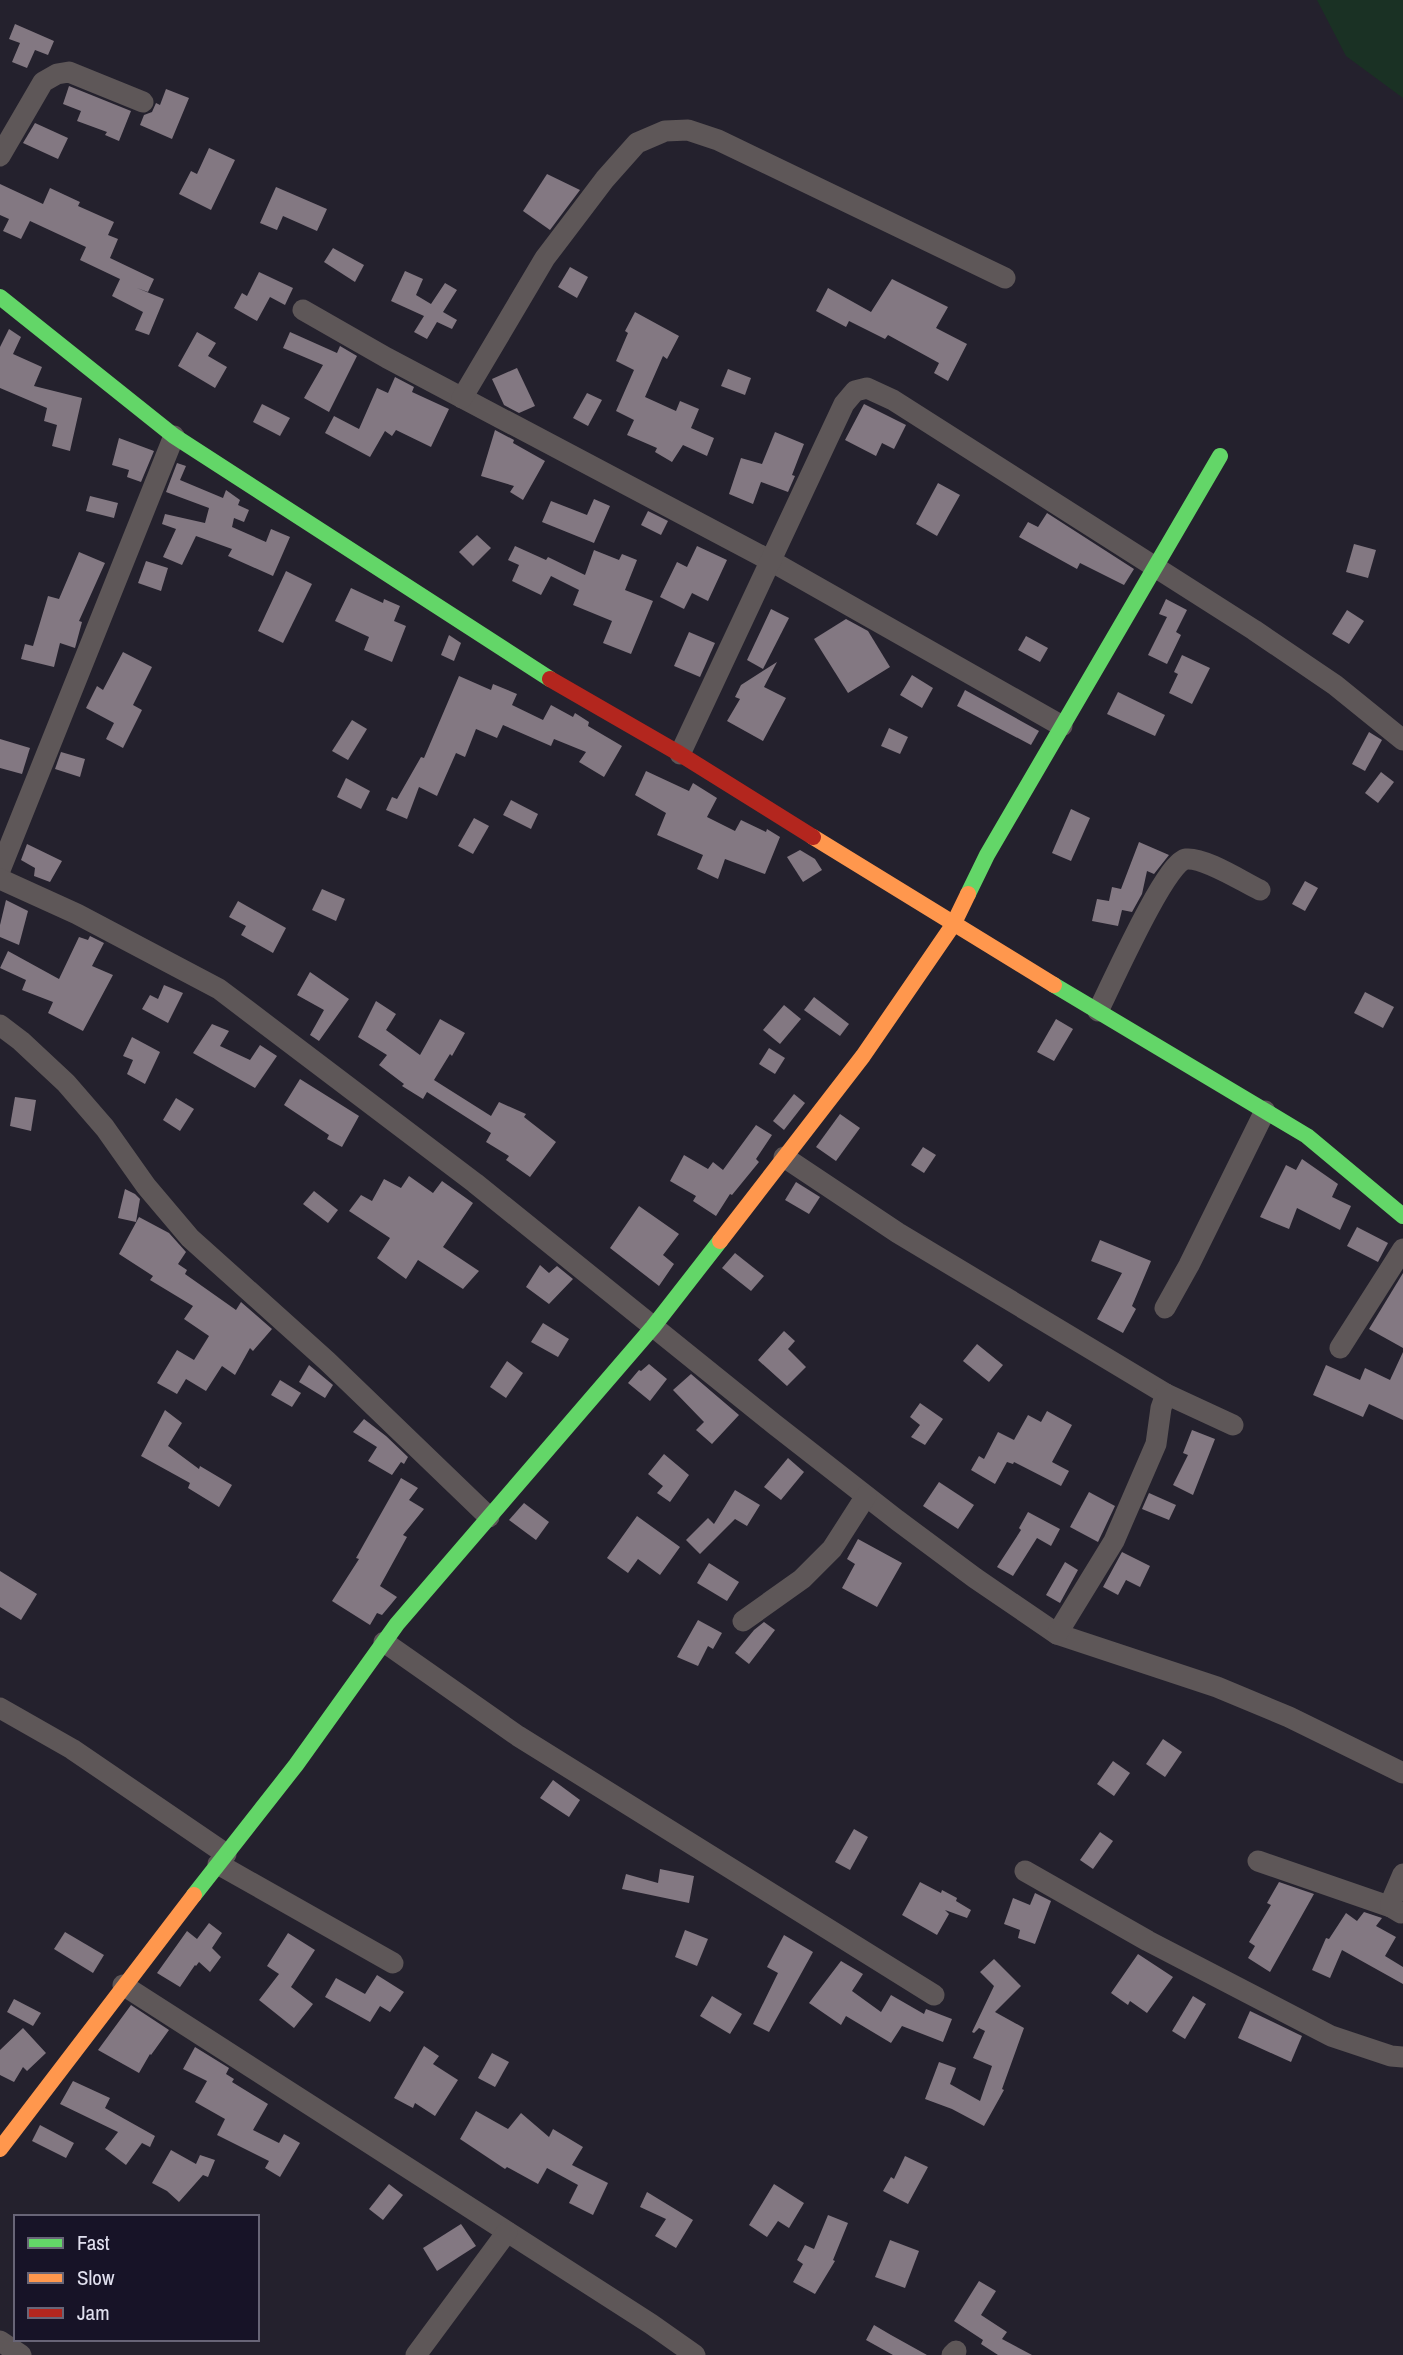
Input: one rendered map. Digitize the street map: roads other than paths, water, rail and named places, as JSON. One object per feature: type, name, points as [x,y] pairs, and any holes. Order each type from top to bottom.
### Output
[{"type":"street","points":[[0,156],[43,82],[57,74],[69,72],[143,102]]},
{"type":"street","points":[[462,398],[545,258],[605,179],[637,143],[665,131],[688,130],[718,140],[1006,278]]},
{"type":"street","points":[[0,297],[174,436],[540,673],[680,754],[953,925],[1307,1136],[1403,1216]]},
{"type":"street","points":[[303,310],[462,398],[771,561],[1062,726]]},
{"type":"street","points":[[680,754],[844,404],[855,391],[867,388],[893,400],[1254,630],[1335,685],[1403,740]]},
{"type":"street","points":[[0,870],[174,436]]},
{"type":"street","points":[[0,2149],[123,1985],[296,1765],[397,1624],[653,1327],[863,1056],[953,925],[987,855],[1220,456]]},
{"type":"street","points":[[1098,1011],[1152,902],[1169,873],[1181,860],[1188,858],[1206,863],[1260,890]]},
{"type":"street","points":[[0,879],[77,914],[219,989],[475,1182],[866,1496],[975,1578],[1056,1634],[1229,1692],[1289,1717],[1403,1773]]},
{"type":"street","points":[[0,1025],[66,1083],[105,1128],[146,1186],[190,1238],[327,1361],[489,1517]]},
{"type":"street","points":[[1165,1308],[1265,1111]]},
{"type":"street","points":[[784,1157],[898,1234],[1166,1394],[1233,1425]]},
{"type":"street","points":[[1340,1348],[1403,1249]]},
{"type":"street","points":[[1056,1634],[1114,1541],[1156,1444],[1161,1408],[1166,1394]]},
{"type":"street","points":[[743,1621],[802,1579],[832,1549],[866,1496]]},
{"type":"street","points":[[384,1643],[519,1736],[934,1996]]},
{"type":"street","points":[[0,1708],[72,1749],[222,1859],[393,1963]]},
{"type":"street","points":[[1258,1861],[1397,1911]]},
{"type":"street","points":[[1025,1871],[1148,1941],[1331,2036],[1391,2056],[1403,2057]]},
{"type":"street","points":[[1397,1911],[1391,1902],[1403,1874]]},
{"type":"street","points":[[123,1985],[695,2355]]},
{"type":"street","points":[[416,2355],[507,2232]]},
{"type":"street","points":[[0,2341],[21,2355]]}]
